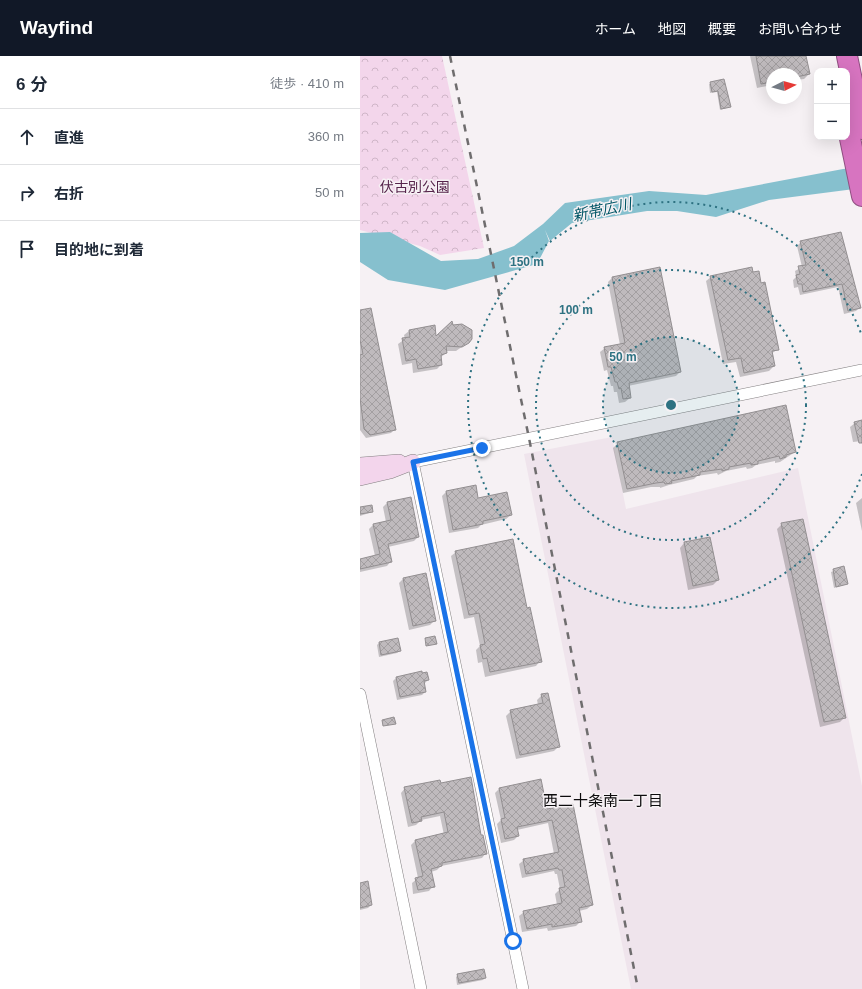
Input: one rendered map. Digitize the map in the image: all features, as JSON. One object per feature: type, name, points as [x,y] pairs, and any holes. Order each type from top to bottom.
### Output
[{"type":"highway","points":[[833,56],[835,68]]},
{"type":"highway","points":[[847,56],[855,117],[862,196]]},
{"type":"street","points":[[360,465],[413,462],[862,370]]},
{"type":"street","points":[[360,478],[390,471],[413,462]]},
{"type":"street","points":[[413,462],[523,989]]},
{"type":"street","points":[[360,694],[420,989]]},
{"type":"shaded area","points":[[612,437],[626,509],[798,468],[862,786],[862,989],[631,989],[524,454]]},
{"type":"green space","name":"伏古別公園","points":[[360,56],[442,56],[484,248],[440,255],[420,246],[360,230]]},
{"type":"water","name":"新帯広川","points":[[862,167],[862,188],[769,200],[716,217],[677,211],[647,211],[572,223],[550,241],[545,230],[549,241],[537,264],[445,290],[388,280],[360,262],[360,233],[390,232],[441,261],[478,259],[514,246],[543,224],[565,203],[649,191],[706,195],[843,169]]},
{"type":"building","points":[[756,56],[806,56],[810,74],[802,76],[802,68],[766,68],[766,83],[761,84]]},
{"type":"building","points":[[724,79],[731,107],[721,109],[718,91],[712,92],[710,82]]},
{"type":"building","points":[[841,232],[861,308],[848,311],[842,284],[803,292],[802,284],[798,284],[796,275],[800,274],[798,266],[806,265],[800,241]]},
{"type":"building","points":[[660,267],[681,372],[629,383],[631,398],[623,399],[621,388],[619,389],[617,382],[615,382],[611,367],[608,367],[604,347],[625,343],[612,277]]},
{"type":"building","points":[[752,267],[753,272],[759,271],[761,283],[765,282],[779,350],[772,351],[775,366],[744,373],[741,358],[728,360],[710,276]]},
{"type":"building","points":[[371,308],[396,430],[370,435],[364,429],[360,398],[360,355],[363,354],[360,340],[360,310]]},
{"type":"building","points":[[452,321],[453,325],[462,324],[472,330],[472,339],[469,343],[462,347],[446,346],[447,353],[441,355],[442,365],[418,369],[416,359],[406,361],[402,338],[410,337],[409,330],[435,325],[436,336]]},
{"type":"building","points":[[786,405],[796,452],[786,455],[786,457],[780,459],[779,456],[758,461],[758,464],[751,465],[751,463],[729,467],[729,469],[722,471],[722,469],[700,472],[700,475],[671,481],[672,483],[656,483],[627,489],[617,442]]},
{"type":"building","points":[[862,420],[862,443],[859,443],[854,422]]},
{"type":"building","points":[[476,485],[478,498],[507,492],[512,515],[483,521],[483,524],[453,530],[446,491]]},
{"type":"building","points":[[411,497],[419,537],[388,544],[392,562],[360,569],[360,559],[380,554],[373,524],[391,520],[387,502]]},
{"type":"building","points":[[372,505],[373,512],[360,514],[360,507]]},
{"type":"building","points":[[803,519],[846,718],[824,722],[781,523]]},
{"type":"building","points":[[710,537],[719,580],[693,586],[684,542]]},
{"type":"building","points":[[513,539],[527,608],[530,607],[542,662],[490,672],[487,658],[483,659],[480,645],[485,644],[479,613],[469,615],[455,551]]},
{"type":"building","points":[[844,566],[848,584],[836,587],[833,569]]},
{"type":"building","points":[[426,573],[436,621],[413,626],[403,578]]},
{"type":"building","points":[[435,636],[437,644],[426,646],[425,638]]},
{"type":"building","points":[[398,638],[401,651],[381,655],[379,642]]},
{"type":"building","points":[[422,671],[422,673],[427,672],[429,680],[424,681],[426,692],[400,697],[396,677]]},
{"type":"building","points":[[548,693],[560,747],[520,755],[510,710],[543,703],[541,694]]},
{"type":"building","points":[[394,717],[396,724],[383,726],[382,720]]},
{"type":"building","points":[[471,777],[481,835],[483,835],[487,854],[442,863],[442,866],[431,869],[435,887],[418,890],[415,878],[423,876],[415,840],[448,832],[444,812],[421,817],[422,821],[412,823],[404,787],[440,780],[441,783]]},
{"type":"building","points":[[541,779],[547,809],[573,804],[593,905],[579,908],[582,922],[552,927],[552,924],[527,929],[523,911],[562,903],[559,888],[565,887],[562,870],[559,870],[558,868],[526,874],[523,859],[559,852],[552,820],[517,827],[519,836],[505,839],[501,819],[505,818],[499,788]]},
{"type":"building","points":[[368,881],[372,905],[360,908],[360,883]]},
{"type":"building","points":[[484,969],[486,978],[459,983],[457,974]]},
{"type":"railway","points":[[450,56],[529,438],[638,989]]},
{"type":"district","name":"西二十条南一丁目","points":[[603,801]]},
{"type":"route","points":[[482,448],[413,462],[513,941]]}]
